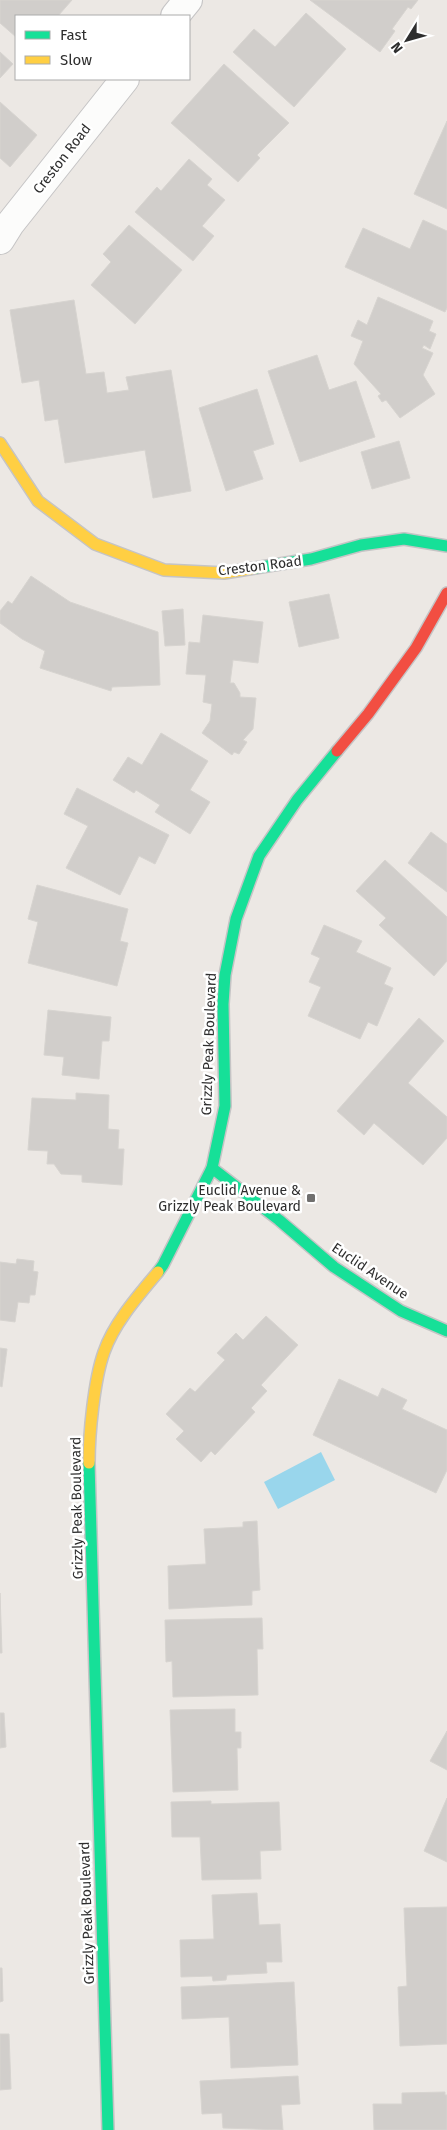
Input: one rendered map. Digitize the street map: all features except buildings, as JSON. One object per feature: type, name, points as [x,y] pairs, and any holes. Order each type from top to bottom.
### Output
[{"type":"street","points":[[176,15],[188,0]]},
{"type":"street","name":"Creston Road","points":[[0,240],[10,224],[124,80]]},
{"type":"street","name":"Creston Road","points":[[0,443],[38,501],[95,544],[164,570],[224,573],[311,559],[361,545],[404,539],[447,546]]},
{"type":"street","name":"Grizzly Peak Boulevard","points":[[108,2130],[89,1451],[94,1400],[104,1352],[127,1310],[163,1265],[212,1168],[224,1106],[223,1004],[225,975],[236,919],[259,856],[297,800],[368,714],[416,648],[447,593]]},
{"type":"street","name":"Euclid Avenue","points":[[212,1168],[279,1220],[334,1268],[401,1311],[447,1331]]},
{"type":"water","points":[[321,1452],[335,1480],[278,1509],[264,1482]]},
{"type":"traffic: fast","points":[[255,568],[311,559],[361,545],[404,539],[447,546]]},
{"type":"traffic: fast","points":[[158,1272],[212,1168],[225,1106],[223,1004],[225,975],[236,919],[259,856],[297,800],[337,751]]},
{"type":"traffic: fast","points":[[212,1168],[279,1220],[334,1267],[401,1311],[447,1331]]},
{"type":"traffic: fast","points":[[89,1463],[108,2130]]},
{"type":"traffic: slow","points":[[0,443],[38,501],[95,544],[164,570],[224,573],[255,568]]},
{"type":"traffic: slow","points":[[89,1463],[97,1377],[104,1352],[120,1320],[158,1272]]},
{"type":"traffic: jam","points":[[337,751],[368,714],[416,648],[447,593]]},
{"type":"place","name":"Euclid Avenue & Grizzly Peak Boulevard","points":[[311,1198]]}]
